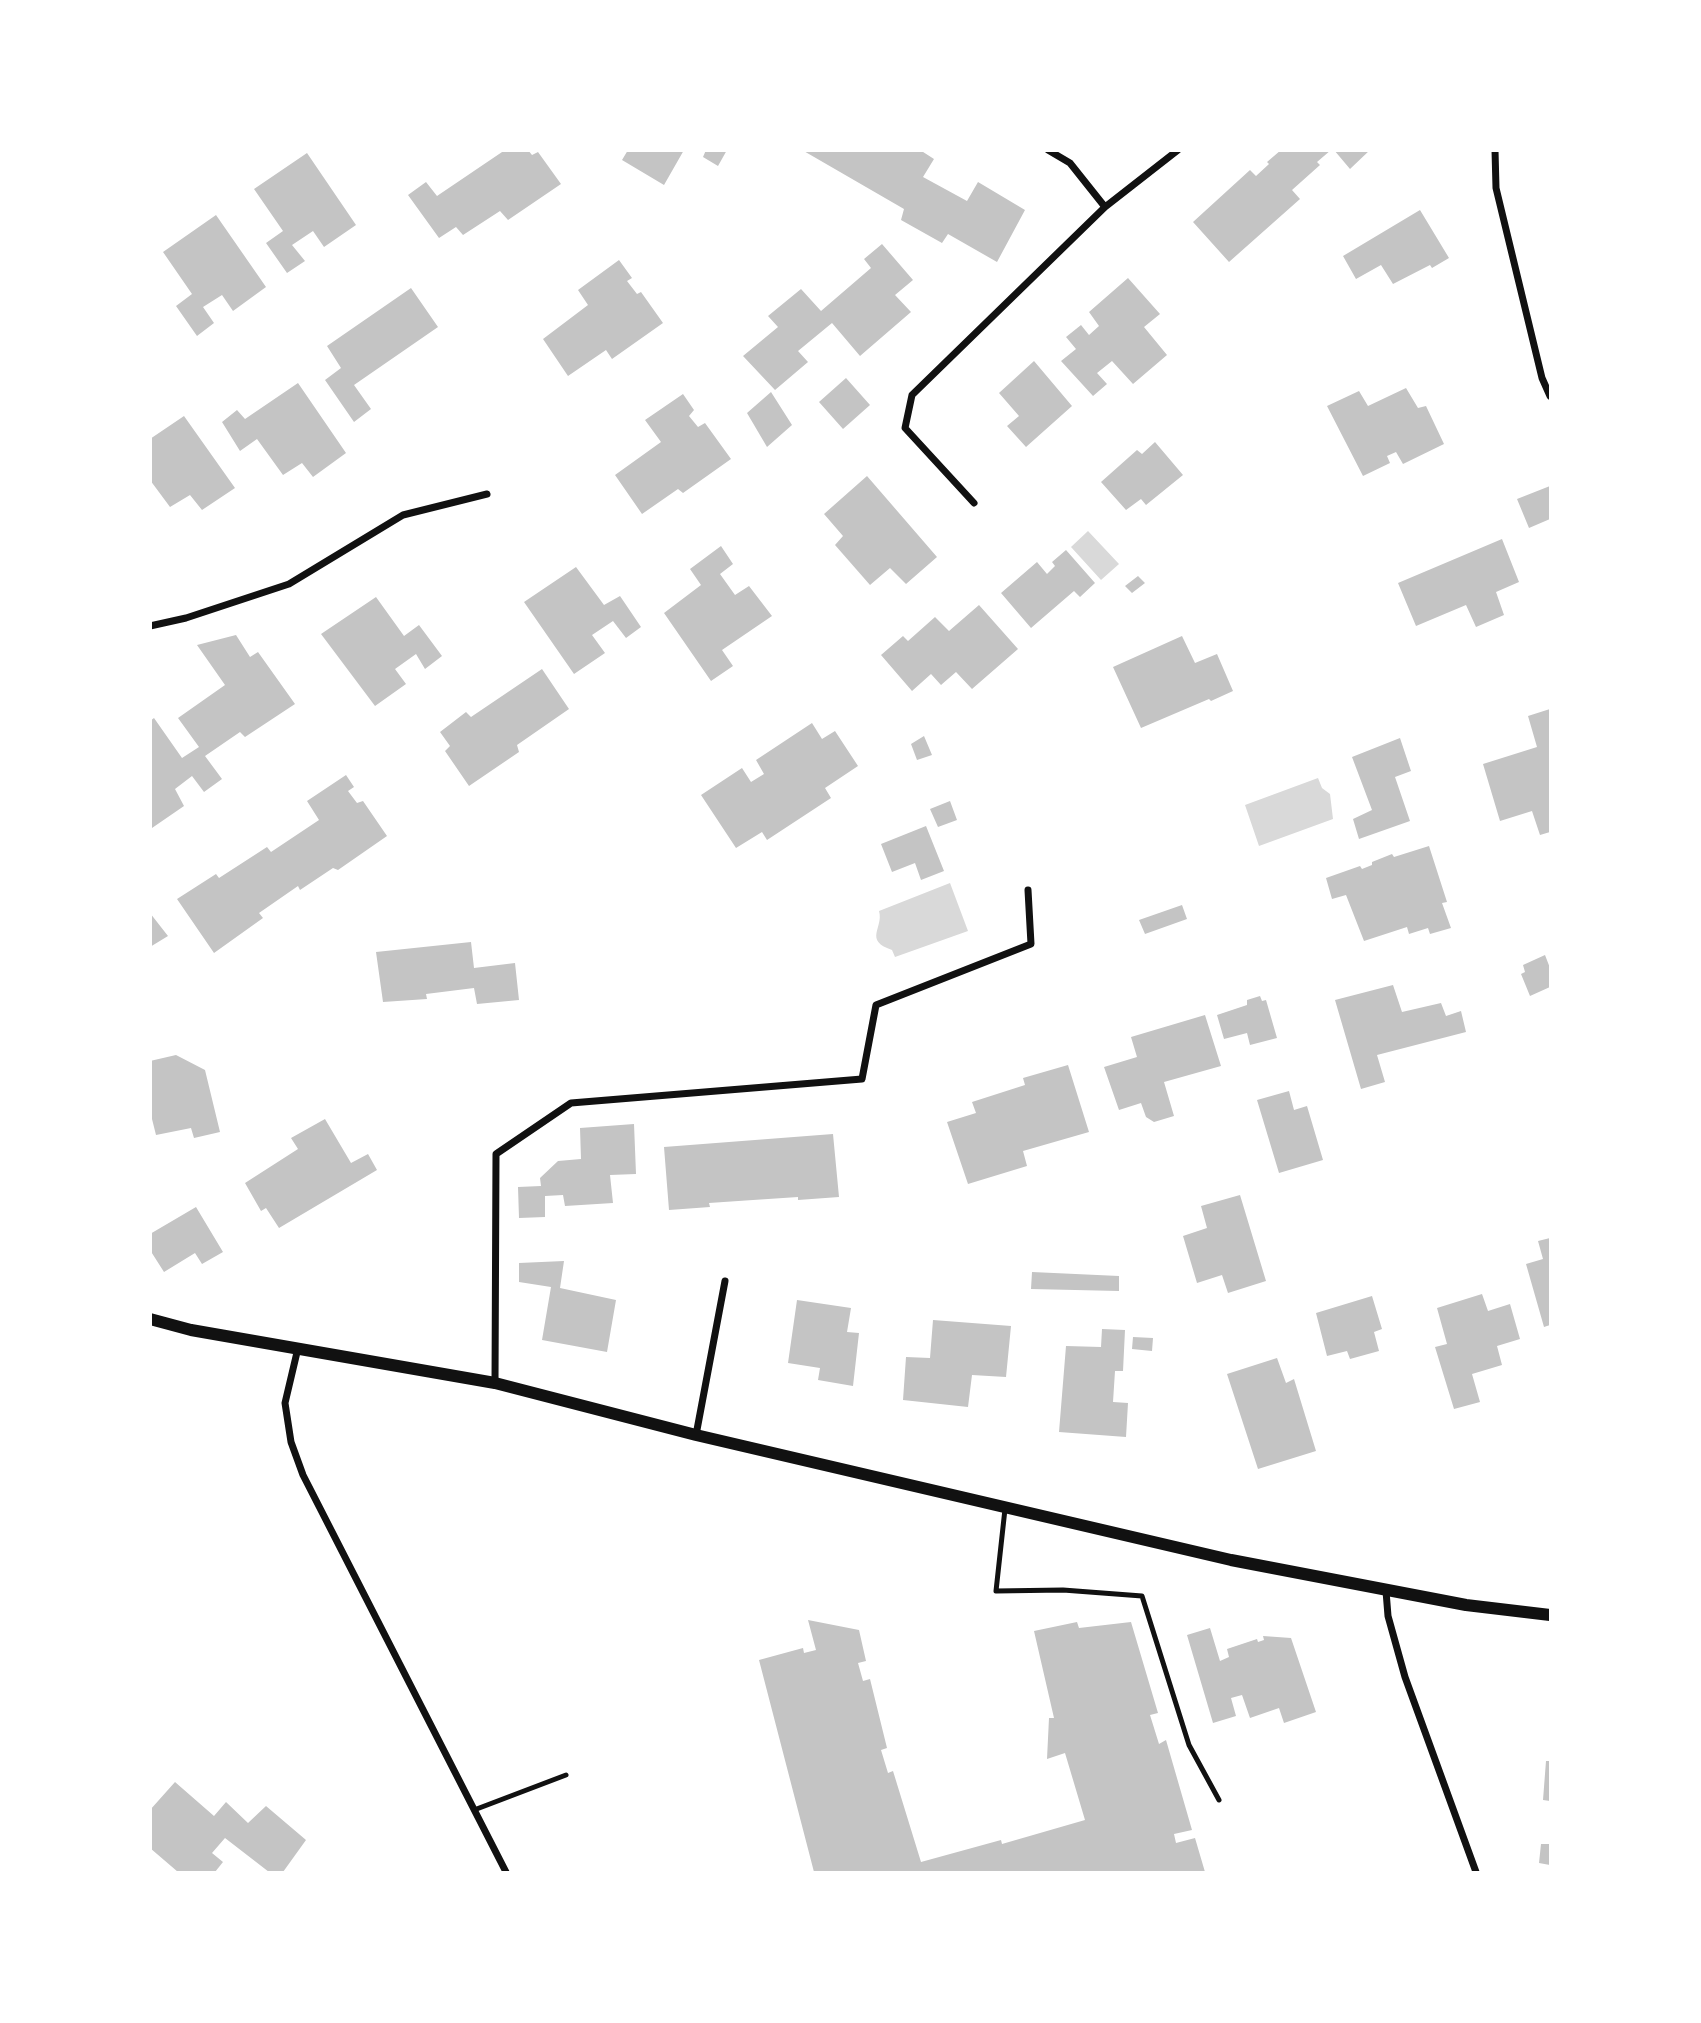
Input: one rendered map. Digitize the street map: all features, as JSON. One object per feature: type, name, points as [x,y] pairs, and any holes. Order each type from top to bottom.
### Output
[{"type":"street","points":[[1048,150],[1070,163],[1105,207]]},
{"type":"street","points":[[974,503],[905,428],[912,395],[1105,207],[1178,150]]},
{"type":"street","points":[[1494,150],[1496,188],[1542,378],[1550,396]]},
{"type":"street","points":[[150,626],[186,618],[289,584],[403,515],[487,494]]},
{"type":"street","points":[[495,1383],[496,1154],[571,1103],[862,1079],[876,1005],[1031,944],[1028,890]]},
{"type":"street","points":[[696,1435],[725,1282]]},
{"type":"street","points":[[150,1319],[191,1330],[495,1383],[696,1435],[1231,1560],[1386,1591],[1479,1607],[1550,1615]]},
{"type":"street","points":[[298,1348],[285,1403],[291,1442],[299,1464],[370,1610],[506,1872]]},
{"type":"street","points":[[1386,1591],[1388,1616],[1405,1677],[1476,1872]]},
{"type":"lane","points":[[1005,1509],[996,1591],[1063,1590],[1142,1596],[1189,1745],[1219,1800]]},
{"type":"lane","points":[[474,1810],[566,1774]]},
{"type":"shaded area","points":[[1088,531],[1119,564],[1101,580],[1071,547]]},
{"type":"shaded area","points":[[1318,778],[1322,788],[1330,794],[1333,819],[1259,846],[1245,805]]},
{"type":"shaded area","points":[[950,883],[968,931],[895,957],[892,950],[878,942],[876,933],[879,911]]},
{"type":"building","points":[[505,150],[528,150],[532,155],[538,152],[561,184],[508,220],[500,211],[463,235],[456,227],[439,238],[408,195],[426,182],[437,196]]},
{"type":"building","points":[[628,150],[684,150],[664,185],[622,160]]},
{"type":"building","points":[[706,150],[727,150],[718,166],[703,157]]},
{"type":"building","points":[[802,150],[920,150],[934,159],[923,177],[967,201],[978,182],[1025,210],[997,262],[948,234],[942,243],[901,220],[904,209]]},
{"type":"building","points":[[1281,150],[1331,150],[1317,162],[1320,165],[1292,190],[1300,199],[1229,262],[1193,222],[1250,170],[1256,176]]},
{"type":"building","points":[[1334,150],[1370,150],[1350,169]]},
{"type":"building","points":[[307,153],[356,225],[324,247],[313,231],[292,245],[305,261],[287,273],[266,243],[283,231],[254,189]]},
{"type":"building","points":[[1420,210],[1449,258],[1393,284],[1381,265],[1356,279],[1343,256]]},
{"type":"building","points":[[216,215],[266,287],[233,311],[222,295],[203,307],[214,323],[197,336],[176,306],[192,294],[163,252]]},
{"type":"building","points":[[882,244],[913,280],[895,295],[911,312],[860,356],[832,323],[798,351],[808,362],[775,390],[743,356],[778,327],[768,316],[801,289],[821,311],[871,268],[864,259]]},
{"type":"building","points":[[619,260],[632,278],[627,281],[637,294],[641,292],[663,323],[612,359],[606,350],[568,376],[543,339],[588,305],[578,290]]},
{"type":"building","points":[[1128,278],[1160,314],[1144,327],[1167,355],[1133,384],[1112,361],[1097,373],[1107,384],[1093,396],[1061,361],[1076,349],[1066,337],[1081,325],[1089,335],[1099,326],[1089,312]]},
{"type":"building","points":[[411,288],[438,327],[354,385],[371,409],[354,422],[325,380],[341,368],[327,346]]},
{"type":"building","points":[[1034,361],[1072,406],[1026,447],[1007,426],[1019,416],[999,393]]},
{"type":"building","points":[[846,378],[870,405],[843,429],[819,402]]},
{"type":"building","points":[[298,383],[346,453],[313,477],[302,463],[283,475],[257,439],[240,451],[222,422],[237,410],[245,419]]},
{"type":"building","points":[[1406,388],[1418,408],[1426,406],[1444,444],[1403,464],[1396,452],[1387,456],[1390,463],[1363,476],[1327,406],[1359,391],[1368,406]]},
{"type":"building","points":[[771,392],[792,425],[767,447],[747,413]]},
{"type":"building","points":[[683,394],[694,410],[689,416],[698,427],[705,423],[731,459],[683,493],[678,489],[642,514],[615,475],[661,442],[645,420]]},
{"type":"building","points":[[184,416],[235,488],[202,510],[190,495],[170,507],[150,480],[150,439]]},
{"type":"building","points":[[1155,442],[1183,475],[1146,505],[1141,499],[1126,510],[1101,482],[1137,450],[1142,454]]},
{"type":"building","points":[[867,476],[937,557],[906,584],[890,568],[870,585],[835,545],[843,536],[824,514]]},
{"type":"building","points":[[1550,486],[1550,519],[1529,528],[1517,499]]},
{"type":"building","points":[[1502,539],[1519,582],[1496,592],[1504,615],[1476,627],[1466,605],[1416,626],[1398,583]]},
{"type":"building","points":[[721,546],[733,564],[720,574],[735,595],[749,586],[772,616],[722,650],[733,666],[711,681],[664,613],[701,585],[690,569]]},
{"type":"building","points":[[1066,550],[1095,583],[1080,597],[1074,591],[1031,628],[1001,593],[1037,562],[1047,574],[1055,566],[1052,562]]},
{"type":"building","points":[[576,567],[604,605],[620,596],[641,627],[626,638],[613,621],[592,635],[605,653],[574,674],[524,602]]},
{"type":"building","points":[[1138,576],[1145,583],[1132,593],[1125,586]]},
{"type":"building","points":[[376,597],[404,636],[419,625],[442,656],[425,669],[416,654],[395,669],[406,684],[375,706],[321,634]]},
{"type":"building","points":[[979,605],[1018,649],[972,689],[956,672],[941,685],[931,674],[912,691],[881,655],[903,636],[908,641],[935,617],[949,631]]},
{"type":"building","points":[[236,635],[250,657],[258,652],[295,704],[245,737],[240,732],[205,756],[222,779],[204,792],[192,776],[175,789],[184,806],[152,828],[150,721],[154,718],[182,758],[199,747],[178,718],[225,685],[197,645]]},
{"type":"building","points":[[1182,636],[1195,663],[1217,654],[1233,691],[1141,728],[1113,667]]},
{"type":"building","points":[[542,669],[569,709],[517,745],[519,752],[469,786],[445,751],[450,746],[440,732],[466,712],[471,717]]},
{"type":"building","points":[[1550,709],[1550,832],[1540,835],[1532,811],[1500,821],[1483,764],[1537,747],[1528,716]]},
{"type":"building","points":[[812,723],[822,739],[835,731],[858,766],[825,788],[831,798],[767,840],[762,832],[736,848],[701,795],[742,768],[751,782],[764,774],[756,760]]},
{"type":"building","points":[[924,736],[932,755],[917,760],[911,744]]},
{"type":"building","points":[[1400,738],[1411,771],[1395,777],[1410,821],[1359,839],[1353,819],[1372,810],[1352,757]]},
{"type":"building","points":[[346,775],[354,787],[348,791],[357,803],[363,801],[387,836],[338,870],[333,868],[300,890],[298,886],[259,913],[263,918],[214,953],[177,899],[216,874],[219,878],[267,847],[271,852],[319,820],[307,801]]},
{"type":"building","points":[[950,801],[957,820],[938,827],[930,809]]},
{"type":"building","points":[[926,826],[944,871],[921,880],[915,863],[892,872],[881,844]]},
{"type":"building","points":[[1429,846],[1447,902],[1442,903],[1451,928],[1430,934],[1428,928],[1409,934],[1407,927],[1364,941],[1346,895],[1332,899],[1326,878],[1360,866],[1362,869],[1392,854],[1394,857]]},
{"type":"building","points":[[1182,905],[1187,919],[1145,934],[1139,920]]},
{"type":"building","points":[[150,913],[168,936],[150,947]]},
{"type":"building","points":[[471,942],[474,968],[515,963],[519,1000],[477,1004],[474,988],[426,994],[427,999],[383,1002],[376,952]]},
{"type":"building","points":[[1545,955],[1550,968],[1550,987],[1530,996],[1521,974],[1525,972],[1523,965]]},
{"type":"building","points":[[1393,985],[1402,1012],[1441,1003],[1446,1016],[1461,1011],[1466,1032],[1377,1055],[1385,1082],[1361,1089],[1335,1000]]},
{"type":"building","points":[[1260,996],[1262,1001],[1266,1000],[1277,1038],[1250,1045],[1247,1033],[1224,1039],[1217,1015],[1247,1005],[1247,1000]]},
{"type":"building","points":[[1205,1015],[1221,1066],[1164,1082],[1174,1116],[1154,1122],[1146,1117],[1141,1103],[1119,1110],[1104,1067],[1137,1057],[1131,1037]]},
{"type":"building","points":[[176,1055],[205,1070],[220,1132],[194,1138],[191,1128],[156,1135],[150,1111],[150,1061]]},
{"type":"building","points":[[1068,1065],[1089,1132],[1023,1151],[1027,1166],[968,1184],[947,1122],[976,1113],[972,1102],[1025,1085],[1023,1078]]},
{"type":"building","points":[[1289,1091],[1294,1110],[1307,1106],[1323,1160],[1279,1173],[1257,1100]]},
{"type":"building","points":[[325,1119],[351,1163],[368,1154],[377,1170],[279,1228],[266,1208],[261,1211],[245,1183],[298,1149],[291,1138]]},
{"type":"building","points":[[634,1124],[636,1174],[610,1175],[613,1203],[565,1206],[563,1195],[545,1196],[545,1217],[519,1218],[518,1187],[541,1186],[540,1178],[558,1161],[581,1159],[580,1128]]},
{"type":"building","points":[[833,1134],[839,1197],[709,1203],[710,1207],[669,1210],[664,1147]]},
{"type":"building","points":[[1240,1195],[1266,1281],[1228,1293],[1222,1275],[1197,1283],[1183,1236],[1207,1228],[1201,1206]]},
{"type":"building","points":[[196,1207],[223,1252],[202,1264],[195,1253],[164,1272],[150,1250],[150,1234]]},
{"type":"building","points":[[1550,1238],[1550,1325],[1544,1327],[1526,1264],[1543,1259],[1538,1241]]},
{"type":"building","points":[[564,1261],[560,1288],[616,1300],[607,1352],[542,1340],[551,1287],[519,1282],[519,1263]]},
{"type":"building","points":[[1032,1272],[1119,1276],[1119,1291],[1031,1289]]},
{"type":"building","points":[[1482,1294],[1488,1311],[1510,1304],[1520,1339],[1497,1346],[1502,1365],[1472,1374],[1480,1402],[1454,1409],[1435,1347],[1447,1344],[1437,1308]]},
{"type":"building","points":[[1372,1296],[1382,1329],[1374,1332],[1379,1351],[1350,1359],[1347,1351],[1327,1356],[1316,1313]]},
{"type":"building","points":[[797,1300],[851,1308],[847,1332],[859,1333],[853,1386],[818,1380],[820,1368],[788,1363]]},
{"type":"building","points":[[933,1320],[1011,1326],[1006,1377],[972,1375],[968,1407],[903,1400],[906,1357],[930,1358]]},
{"type":"building","points":[[1102,1329],[1125,1330],[1123,1371],[1115,1371],[1113,1402],[1128,1403],[1126,1437],[1059,1432],[1066,1346],[1101,1347]]},
{"type":"building","points":[[1133,1337],[1153,1338],[1152,1351],[1132,1349]]},
{"type":"building","points":[[1277,1358],[1286,1383],[1294,1379],[1316,1451],[1258,1469],[1227,1374]]},
{"type":"building","points":[[808,1620],[859,1630],[866,1661],[858,1663],[863,1681],[870,1679],[887,1748],[881,1750],[888,1773],[893,1771],[921,1862],[1001,1840],[1002,1844],[1085,1820],[1065,1753],[1047,1759],[1049,1718],[1054,1718],[1034,1631],[1077,1622],[1079,1628],[1131,1622],[1158,1713],[1150,1715],[1159,1744],[1166,1740],[1192,1830],[1174,1834],[1176,1843],[1195,1838],[1205,1872],[814,1872],[759,1660],[803,1648],[804,1653],[816,1650]]},
{"type":"building","points":[[1210,1628],[1220,1661],[1229,1657],[1227,1649],[1257,1639],[1258,1642],[1264,1640],[1263,1636],[1291,1638],[1316,1712],[1284,1723],[1279,1708],[1250,1718],[1242,1695],[1231,1698],[1236,1716],[1213,1723],[1187,1635]]},
{"type":"building","points":[[1546,1761],[1550,1761],[1550,1801],[1543,1800]]},
{"type":"building","points":[[175,1782],[214,1816],[226,1802],[248,1823],[266,1806],[306,1840],[283,1872],[269,1872],[225,1838],[212,1853],[223,1862],[215,1872],[178,1872],[150,1848],[150,1810]]},
{"type":"building","points":[[1541,1844],[1550,1844],[1550,1865],[1539,1863]]}]
